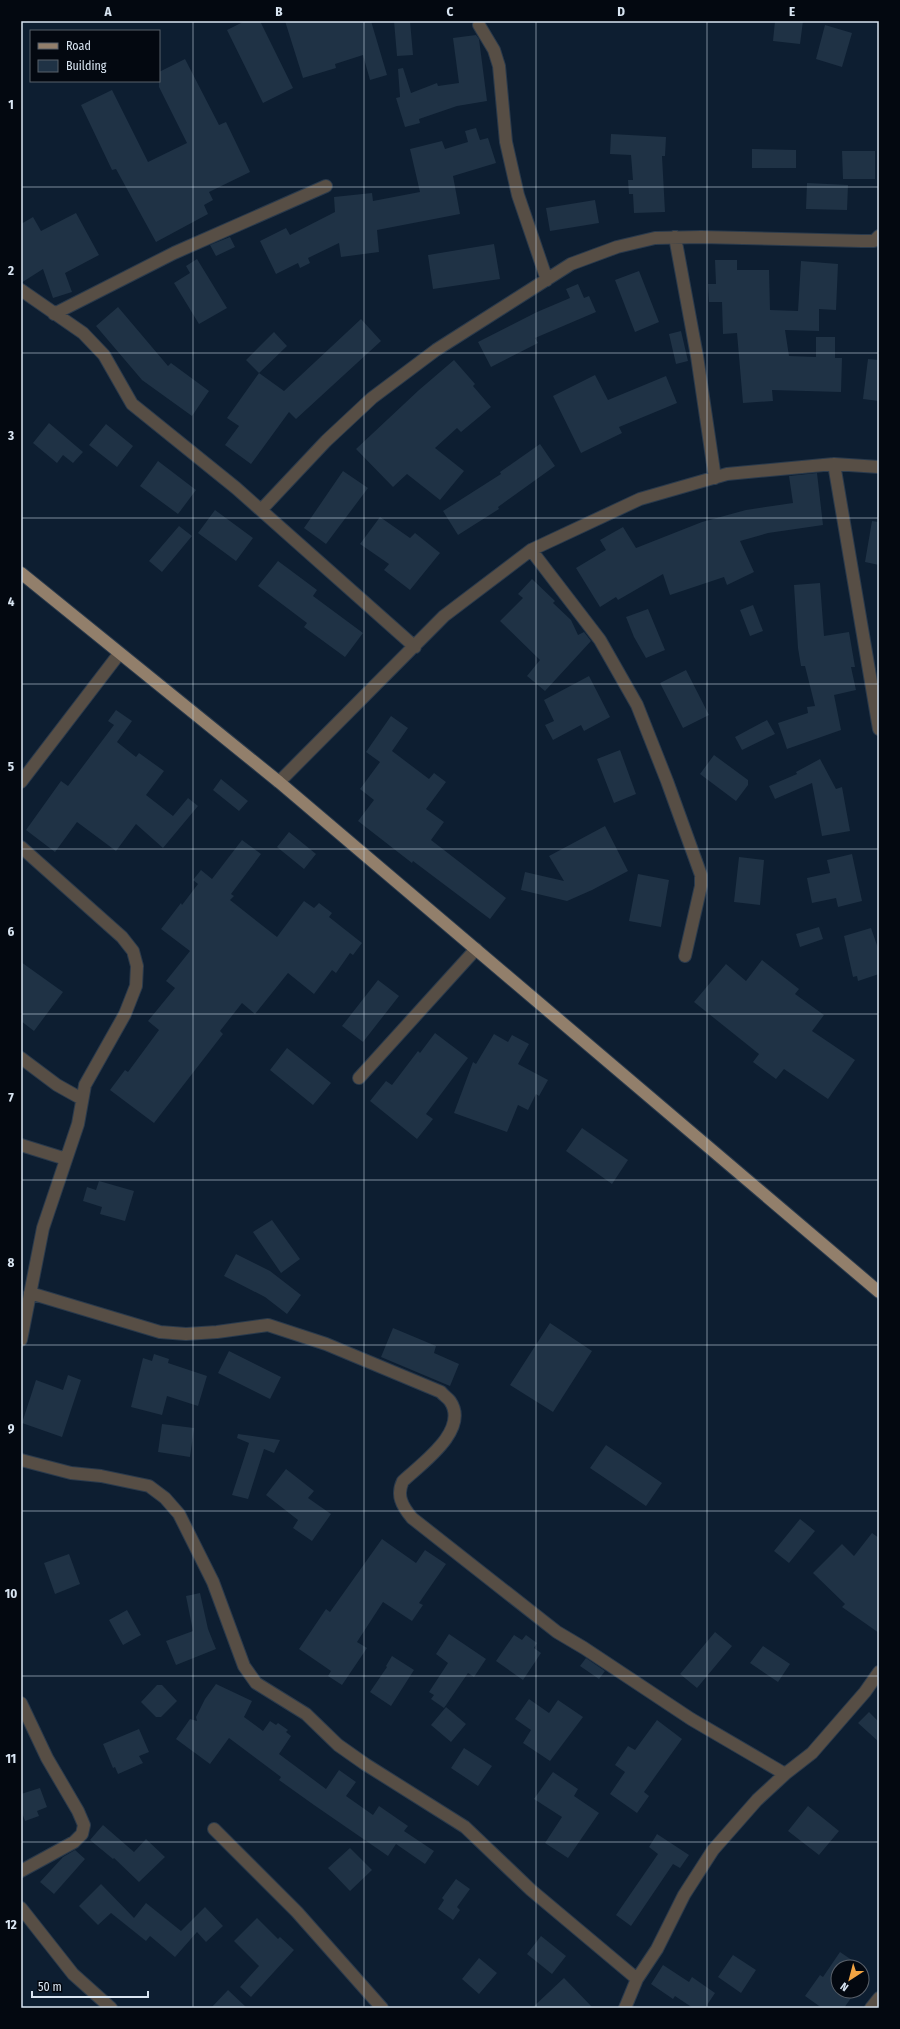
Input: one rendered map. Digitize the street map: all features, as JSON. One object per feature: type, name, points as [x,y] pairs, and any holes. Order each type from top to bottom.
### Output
[{"type":"main road","points":[[21,573],[119,654],[279,782],[879,1292]]},
{"type":"street","points":[[479,25],[494,50],[499,66],[506,142],[518,195],[546,280]]},
{"type":"street","points":[[54,314],[174,253],[326,186]]},
{"type":"street","points":[[261,510],[326,441],[372,398],[436,350],[572,264],[617,247],[655,238],[675,237],[862,241],[874,240],[879,236]]},
{"type":"street","points":[[675,237],[697,356],[715,478]]},
{"type":"street","points":[[21,290],[54,314],[84,333],[104,355],[132,404],[261,510],[415,647]]},
{"type":"street","points":[[834,464],[876,700],[879,730]]},
{"type":"street","points":[[279,782],[415,647],[444,616],[531,550],[640,499],[727,474],[834,464],[879,467]]},
{"type":"street","points":[[531,550],[600,640],[637,705],[668,781],[701,875],[701,886],[685,956]]},
{"type":"street","points":[[21,782],[119,654]]},
{"type":"street","points":[[21,847],[122,937],[133,951],[137,966],[136,986],[125,1014],[85,1085],[78,1124],[43,1228],[21,1340]]},
{"type":"street","points":[[359,1078],[476,949]]},
{"type":"street","points":[[21,1058],[57,1085],[82,1099]]},
{"type":"street","points":[[21,1145],[66,1159]]},
{"type":"street","points":[[30,1293],[160,1332],[186,1334],[217,1332],[259,1325],[274,1326],[326,1344],[440,1392],[450,1401],[454,1414],[449,1436],[403,1481],[399,1489],[400,1500],[412,1518],[557,1632],[584,1648],[691,1719],[785,1774]]},
{"type":"street","points":[[21,1460],[71,1473],[101,1476],[149,1486],[165,1498],[179,1514],[213,1582],[244,1666],[256,1683],[306,1714],[338,1745],[365,1764],[465,1827],[532,1890],[577,1926],[637,1979]]},
{"type":"street","points":[[625,2008],[637,1979],[656,1949],[684,1895],[713,1850],[757,1800],[785,1774],[812,1753],[865,1692],[879,1672]]},
{"type":"street","points":[[21,1704],[47,1758],[78,1810],[84,1825],[82,1834],[74,1842],[21,1871]]},
{"type":"street","points":[[214,1829],[297,1912],[382,2008]]},
{"type":"street","points":[[21,1908],[73,1974],[111,2008]]},
{"type":"street","points":[[871,2008],[879,1998]]},
{"type":"building","points":[[245,21],[260,21],[293,88],[263,103],[227,30]]},
{"type":"building","points":[[285,21],[371,21],[387,75],[370,80],[363,55],[335,64],[336,68],[303,78]]},
{"type":"building","points":[[394,21],[410,21],[413,55],[397,56]]},
{"type":"building","points":[[775,21],[803,21],[800,44],[773,41]]},
{"type":"building","points":[[825,25],[852,33],[842,67],[816,59]]},
{"type":"building","points":[[476,35],[479,39],[487,101],[457,106],[419,119],[420,123],[405,127],[396,98],[400,97],[398,69],[403,68],[411,93],[437,83],[438,86],[459,83],[453,38]]},
{"type":"building","points":[[185,59],[219,125],[226,122],[250,172],[209,192],[213,200],[204,205],[208,214],[156,242],[116,169],[112,170],[81,105],[112,90],[148,162],[187,143],[159,87],[160,72]]},
{"type":"building","points":[[476,128],[480,140],[488,138],[496,163],[453,176],[460,214],[377,230],[379,252],[341,257],[339,243],[308,258],[310,263],[300,268],[298,263],[276,274],[260,241],[286,228],[290,235],[335,212],[334,197],[372,193],[373,201],[420,192],[410,149],[442,141],[445,149],[468,142],[465,131]]},
{"type":"building","points":[[611,134],[666,137],[665,156],[662,156],[665,212],[634,213],[633,194],[629,194],[628,180],[633,180],[631,155],[610,154]]},
{"type":"building","points":[[752,149],[796,150],[796,168],[752,168]]},
{"type":"building","points":[[842,151],[875,151],[875,179],[843,179]]},
{"type":"building","points":[[807,183],[848,185],[847,210],[806,209]]},
{"type":"building","points":[[595,200],[599,223],[550,231],[546,208]]},
{"type":"building","points":[[76,213],[99,255],[65,273],[72,292],[53,298],[43,269],[21,283],[21,224],[33,217],[41,231]]},
{"type":"building","points":[[230,237],[235,247],[216,256],[210,245]]},
{"type":"building","points":[[494,244],[500,279],[433,289],[428,255]]},
{"type":"building","points":[[197,259],[227,308],[199,324],[174,283],[190,273],[186,266]]},
{"type":"building","points":[[715,260],[737,260],[737,270],[769,270],[770,310],[798,311],[801,261],[838,264],[836,310],[819,309],[819,331],[785,330],[789,356],[816,357],[816,337],[835,337],[835,358],[842,358],[841,392],[772,390],[773,401],[743,403],[737,333],[723,334],[722,302],[709,302],[708,284],[716,284]]},
{"type":"building","points":[[639,271],[659,322],[635,332],[615,280]]},
{"type":"building","points":[[578,284],[584,298],[589,296],[596,312],[535,338],[538,343],[491,367],[478,342],[537,312],[570,298],[566,289]]},
{"type":"building","points":[[118,307],[168,366],[171,363],[209,391],[192,416],[142,380],[96,326]]},
{"type":"building","points":[[361,319],[381,341],[296,419],[289,412],[251,464],[225,445],[239,426],[227,418],[259,373],[284,391]]},
{"type":"building","points":[[681,331],[688,361],[676,364],[669,334]]},
{"type":"building","points":[[274,332],[287,346],[259,373],[246,360]]},
{"type":"building","points":[[868,359],[879,360],[879,401],[863,399]]},
{"type":"building","points":[[454,360],[475,384],[473,386],[491,407],[461,432],[457,428],[435,448],[464,471],[440,500],[407,474],[393,487],[356,449],[419,390]]},
{"type":"building","points":[[595,375],[608,400],[666,376],[677,403],[619,427],[622,433],[581,453],[553,396]]},
{"type":"building","points":[[49,423],[83,452],[73,463],[63,455],[57,463],[33,443]]},
{"type":"building","points":[[106,424],[133,446],[117,467],[89,445]]},
{"type":"building","points":[[540,444],[555,466],[498,507],[499,509],[458,535],[443,511],[501,474],[500,472]]},
{"type":"building","points":[[158,461],[196,490],[178,514],[140,486]]},
{"type":"building","points":[[343,471],[368,488],[326,544],[304,528]]},
{"type":"building","points":[[817,473],[823,525],[768,533],[740,541],[754,572],[727,585],[724,577],[670,595],[663,574],[618,600],[616,597],[600,607],[576,568],[606,550],[600,540],[623,527],[636,548],[702,522],[746,510],[793,503],[789,476]]},
{"type":"building","points":[[215,510],[253,538],[236,561],[198,533]]},
{"type":"building","points":[[380,517],[410,538],[415,533],[440,553],[410,590],[384,570],[389,564],[360,544]]},
{"type":"building","points":[[872,521],[879,522],[879,565],[865,562]]},
{"type":"building","points":[[179,526],[192,536],[162,572],[149,561]]},
{"type":"building","points":[[278,561],[317,590],[313,596],[363,633],[345,657],[304,627],[307,623],[258,586]]},
{"type":"building","points":[[532,579],[555,601],[553,603],[571,620],[578,635],[584,632],[591,641],[545,691],[527,676],[540,660],[500,621],[523,598],[518,594]]},
{"type":"building","points":[[820,583],[824,636],[849,632],[855,667],[851,667],[856,690],[834,695],[841,730],[787,749],[778,723],[808,713],[807,707],[815,706],[805,666],[801,666],[798,648],[794,585]]},
{"type":"building","points":[[753,605],[763,631],[750,636],[740,610]]},
{"type":"building","points":[[648,609],[665,650],[646,658],[634,637],[626,617]]},
{"type":"building","points":[[686,670],[709,715],[683,728],[660,683]]},
{"type":"building","points":[[589,676],[610,717],[584,731],[581,725],[553,740],[545,725],[554,721],[544,700]]},
{"type":"building","points":[[116,710],[132,721],[117,742],[136,757],[139,753],[164,771],[146,795],[173,816],[188,798],[198,806],[163,848],[136,824],[116,851],[77,822],[55,852],[26,830],[61,781],[68,786],[114,725],[108,721]]},
{"type":"building","points":[[391,716],[408,728],[392,751],[429,779],[434,773],[446,782],[426,809],[444,822],[431,840],[506,898],[490,919],[413,861],[412,863],[358,821],[374,800],[360,789],[380,762],[366,752]]},
{"type":"building","points":[[767,720],[775,734],[742,750],[735,737]]},
{"type":"building","points":[[620,750],[636,794],[614,803],[597,759]]},
{"type":"building","points":[[714,755],[748,780],[748,785],[736,801],[700,774]]},
{"type":"building","points":[[820,759],[836,789],[842,787],[850,831],[822,836],[812,783],[775,799],[769,786],[797,774],[796,772]]},
{"type":"building","points":[[221,779],[248,801],[239,811],[213,790]]},
{"type":"building","points":[[605,826],[628,871],[567,901],[521,890],[525,872],[564,881],[549,856]]},
{"type":"building","points":[[289,832],[316,854],[304,869],[277,847]]},
{"type":"building","points":[[242,840],[261,854],[231,894],[234,896],[230,900],[277,937],[304,901],[314,908],[319,903],[332,913],[329,917],[362,943],[353,955],[350,953],[336,973],[332,970],[314,994],[288,973],[255,1014],[242,1003],[220,1031],[223,1034],[154,1123],[110,1090],[125,1070],[128,1072],[159,1030],[148,1021],[175,988],[166,981],[190,951],[161,929],[198,884],[193,880],[201,870],[212,879]]},
{"type":"building","points":[[852,854],[862,901],[838,907],[836,898],[812,903],[807,878],[830,873],[827,860]]},
{"type":"building","points":[[739,857],[764,860],[760,905],[734,902]]},
{"type":"building","points":[[638,874],[669,880],[661,927],[629,921]]},
{"type":"building","points":[[819,927],[823,939],[800,947],[796,934]]},
{"type":"building","points":[[871,928],[879,951],[879,974],[858,981],[857,976],[853,977],[844,936]]},
{"type":"building","points":[[762,960],[799,989],[795,994],[824,1015],[812,1031],[855,1060],[828,1099],[784,1069],[776,1079],[753,1062],[759,1054],[694,1002],[726,964],[746,981]]},
{"type":"building","points":[[21,962],[63,992],[34,1031],[21,1021]]},
{"type":"building","points":[[378,980],[399,996],[363,1042],[342,1026]]},
{"type":"building","points":[[435,1033],[468,1058],[426,1114],[433,1119],[417,1139],[370,1101],[386,1081],[392,1085],[418,1051],[420,1053]]},
{"type":"building","points":[[494,1034],[508,1042],[512,1035],[529,1044],[518,1064],[548,1080],[539,1096],[536,1094],[528,1110],[518,1105],[507,1132],[454,1113],[473,1062],[476,1064]]},
{"type":"building","points":[[287,1048],[331,1083],[313,1105],[270,1070]]},
{"type":"building","points":[[582,1128],[628,1160],[612,1184],[566,1151]]},
{"type":"building","points":[[99,1181],[134,1191],[125,1221],[100,1214],[102,1207],[83,1201],[87,1187],[96,1190]]},
{"type":"building","points":[[272,1220],[300,1259],[281,1273],[253,1232]]},
{"type":"building","points":[[236,1254],[270,1271],[301,1295],[287,1314],[265,1297],[224,1276]]},
{"type":"building","points":[[550,1323],[592,1351],[553,1412],[510,1385]]},
{"type":"building","points":[[393,1328],[436,1346],[434,1353],[459,1364],[450,1386],[381,1357]]},
{"type":"building","points":[[229,1351],[281,1377],[270,1399],[218,1373]]},
{"type":"building","points":[[154,1354],[169,1359],[168,1363],[207,1376],[198,1406],[167,1396],[162,1415],[131,1407],[143,1358],[152,1361]]},
{"type":"building","points":[[68,1375],[81,1380],[62,1437],[22,1423],[36,1380],[63,1390]]},
{"type":"building","points":[[162,1424],[194,1428],[190,1457],[158,1452]]},
{"type":"building","points":[[238,1434],[280,1440],[274,1453],[264,1449],[248,1499],[232,1495],[249,1443],[237,1438]]},
{"type":"building","points":[[606,1445],[662,1483],[646,1506],[590,1468]]},
{"type":"building","points":[[286,1469],[314,1491],[308,1498],[331,1514],[312,1541],[293,1528],[298,1520],[266,1495]]},
{"type":"building","points":[[800,1519],[815,1531],[789,1563],[774,1551]]},
{"type":"building","points":[[872,1533],[879,1538],[879,1633],[842,1607],[845,1604],[813,1573],[842,1544],[854,1556]]},
{"type":"building","points":[[382,1539],[416,1563],[425,1550],[446,1564],[419,1603],[423,1605],[412,1621],[383,1602],[357,1642],[367,1648],[342,1685],[328,1676],[331,1671],[299,1649],[326,1609],[330,1612]]},
{"type":"building","points":[[69,1554],[80,1584],[55,1594],[44,1563]]},
{"type":"building","points":[[200,1593],[208,1629],[216,1649],[176,1665],[166,1641],[193,1631],[186,1596]]},
{"type":"building","points":[[127,1610],[141,1635],[123,1645],[109,1620]]},
{"type":"building","points":[[715,1632],[732,1646],[697,1688],[680,1674]]},
{"type":"building","points":[[449,1634],[486,1659],[474,1677],[468,1673],[444,1708],[431,1699],[434,1695],[429,1692],[448,1663],[436,1654]]},
{"type":"building","points":[[514,1635],[522,1640],[526,1635],[537,1643],[534,1648],[541,1653],[523,1680],[496,1661]]},
{"type":"building","points":[[763,1646],[790,1664],[778,1682],[750,1663]]},
{"type":"building","points":[[392,1656],[414,1670],[391,1706],[370,1692],[387,1667],[386,1666]]},
{"type":"building","points":[[586,1658],[605,1671],[599,1679],[580,1666]]},
{"type":"building","points":[[216,1684],[252,1701],[244,1717],[263,1731],[270,1721],[276,1725],[278,1723],[288,1730],[286,1732],[291,1736],[279,1754],[326,1789],[339,1770],[356,1782],[346,1796],[373,1815],[379,1806],[408,1826],[404,1831],[434,1851],[425,1864],[396,1844],[388,1856],[279,1780],[281,1777],[229,1738],[210,1764],[176,1739],[190,1719],[197,1721],[196,1717],[205,1699]]},
{"type":"building","points":[[157,1685],[162,1685],[177,1701],[161,1717],[156,1717],[141,1702]]},
{"type":"building","points":[[529,1699],[549,1713],[558,1700],[583,1717],[550,1761],[523,1743],[531,1730],[515,1719]]},
{"type":"building","points":[[446,1707],[466,1724],[451,1742],[431,1725]]},
{"type":"building","points":[[869,1712],[879,1722],[879,1742],[858,1723]]},
{"type":"building","points":[[657,1720],[682,1739],[644,1792],[649,1796],[637,1813],[610,1794],[625,1772],[615,1765],[628,1746],[635,1750]]},
{"type":"building","points":[[139,1729],[149,1752],[139,1756],[143,1763],[118,1774],[115,1767],[113,1768],[103,1744]]},
{"type":"building","points":[[464,1748],[492,1766],[478,1786],[451,1768]]},
{"type":"building","points":[[553,1772],[578,1789],[574,1796],[599,1813],[568,1858],[545,1843],[562,1817],[534,1799]]},
{"type":"building","points":[[40,1788],[47,1807],[37,1811],[39,1816],[25,1821],[21,1810],[21,1794]]},
{"type":"building","points":[[808,1806],[839,1831],[819,1855],[788,1831]]},
{"type":"building","points":[[103,1825],[134,1852],[146,1839],[165,1857],[139,1882],[114,1858],[113,1859],[90,1840]]},
{"type":"building","points":[[657,1834],[689,1855],[680,1868],[673,1864],[631,1926],[616,1915],[658,1854],[649,1847]]},
{"type":"building","points":[[350,1848],[372,1870],[350,1891],[328,1868]]},
{"type":"building","points":[[75,1850],[85,1859],[54,1894],[40,1882],[63,1857]]},
{"type":"building","points":[[456,1879],[470,1889],[457,1907],[460,1910],[453,1920],[438,1909],[444,1900],[442,1898]]},
{"type":"building","points":[[101,1884],[134,1918],[146,1903],[181,1931],[205,1907],[223,1926],[206,1942],[197,1932],[175,1957],[150,1936],[146,1941],[111,1913],[98,1925],[79,1906]]},
{"type":"building","points":[[257,1918],[278,1939],[280,1937],[294,1950],[251,1997],[240,1987],[259,1966],[234,1941]]},
{"type":"building","points":[[541,1936],[566,1956],[552,1974],[527,1954]]},
{"type":"building","points":[[840,1952],[850,1959],[835,1959]]},
{"type":"building","points":[[733,1955],[756,1970],[741,1993],[718,1977]]},
{"type":"building","points":[[479,1958],[497,1973],[479,1994],[462,1979]]},
{"type":"building","points":[[663,1965],[689,1982],[692,1977],[715,1993],[705,2008],[693,2008],[675,1996],[673,1999],[651,1984]]},
{"type":"building","points":[[830,1967],[830,1999],[850,1999],[844,2008],[822,2008],[805,1996],[820,1975],[823,1977]]},
{"type":"building","points":[[564,1978],[593,2008],[532,2008]]},
{"type":"building","points":[[228,1990],[247,2008],[211,2008]]}]
